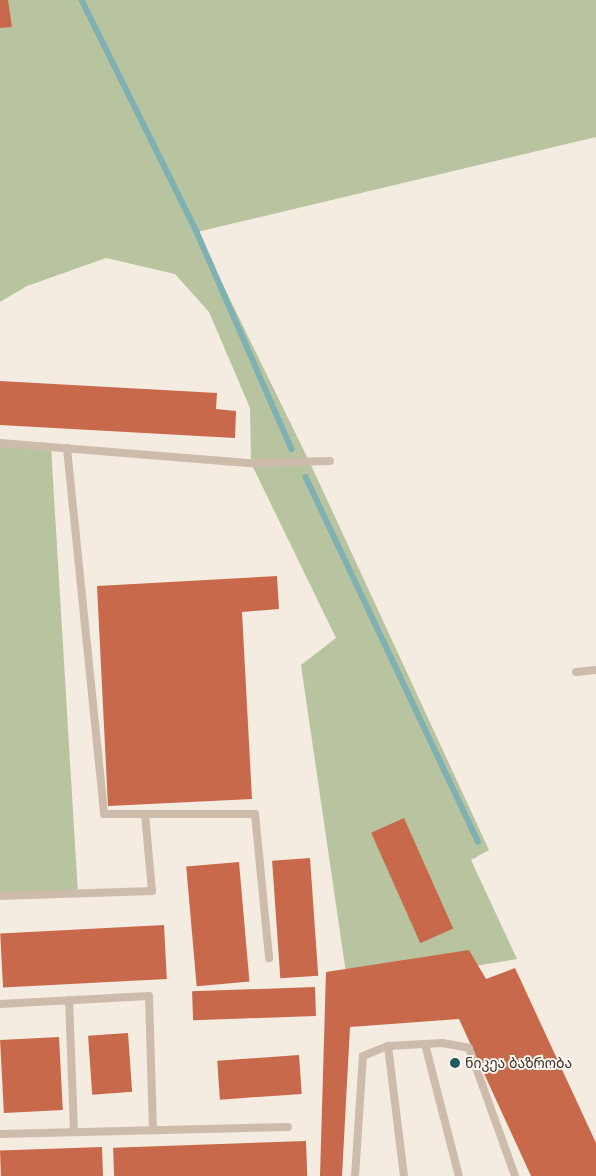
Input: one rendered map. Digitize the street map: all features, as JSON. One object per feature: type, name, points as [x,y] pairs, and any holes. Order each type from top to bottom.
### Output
[{"type":"lane","points":[[0,443],[251,463],[330,462]]},
{"type":"lane","points":[[68,448],[100,802],[104,814],[255,814],[269,958]]},
{"type":"lane","points":[[576,672],[596,670]]},
{"type":"lane","points":[[0,896],[152,891],[145,814]]},
{"type":"lane","points":[[0,1004],[149,996],[153,1130]]},
{"type":"lane","points":[[69,1000],[74,1132]]},
{"type":"lane","points":[[425,1044],[459,1176]]},
{"type":"lane","points":[[355,1176],[363,1056],[388,1046],[425,1044],[469,1048],[515,1176]]},
{"type":"lane","points":[[388,1046],[404,1176]]},
{"type":"lane","points":[[0,1134],[288,1127]]},
{"type":"green space","points":[[0,0],[596,0],[596,137],[197,232],[310,463],[489,850],[471,860],[517,959],[348,987],[301,665],[336,638],[251,463],[250,408],[209,312],[175,274],[106,258],[27,286],[0,302]]},
{"type":"green space","points":[[0,443],[51,447],[78,894],[0,896]]},
{"type":"building","points":[[0,0],[8,0],[12,27],[0,28]]},
{"type":"building","points":[[0,381],[217,393],[216,409],[236,411],[235,438],[0,425]]},
{"type":"building","points":[[277,576],[279,609],[242,612],[252,799],[108,806],[97,586]]},
{"type":"building","points":[[404,818],[453,929],[420,943],[371,833]]},
{"type":"building","points":[[310,858],[318,976],[280,978],[272,861]]},
{"type":"building","points":[[239,862],[249,982],[197,986],[186,867]]},
{"type":"building","points":[[164,925],[167,979],[3,988],[0,934]]},
{"type":"building","points":[[469,950],[486,979],[515,968],[596,1143],[596,1176],[531,1176],[459,1019],[350,1027],[342,1176],[320,1176],[326,972]]},
{"type":"building","points":[[315,987],[316,1016],[193,1020],[192,991]]},
{"type":"building","points":[[128,1033],[132,1092],[92,1095],[88,1036]]},
{"type":"building","points":[[59,1037],[63,1110],[4,1113],[0,1040]]},
{"type":"building","points":[[299,1055],[302,1094],[220,1100],[217,1061]]},
{"type":"building","points":[[306,1141],[307,1176],[114,1176],[113,1148]]},
{"type":"building","points":[[102,1147],[103,1176],[1,1176],[0,1151]]},
{"type":"waterway","points":[[82,0],[197,232],[292,449]]},
{"type":"waterway","points":[[306,477],[478,841]]},
{"type":"place","name":"ნიკეა ბაზრობა","points":[[455,1063]]}]
